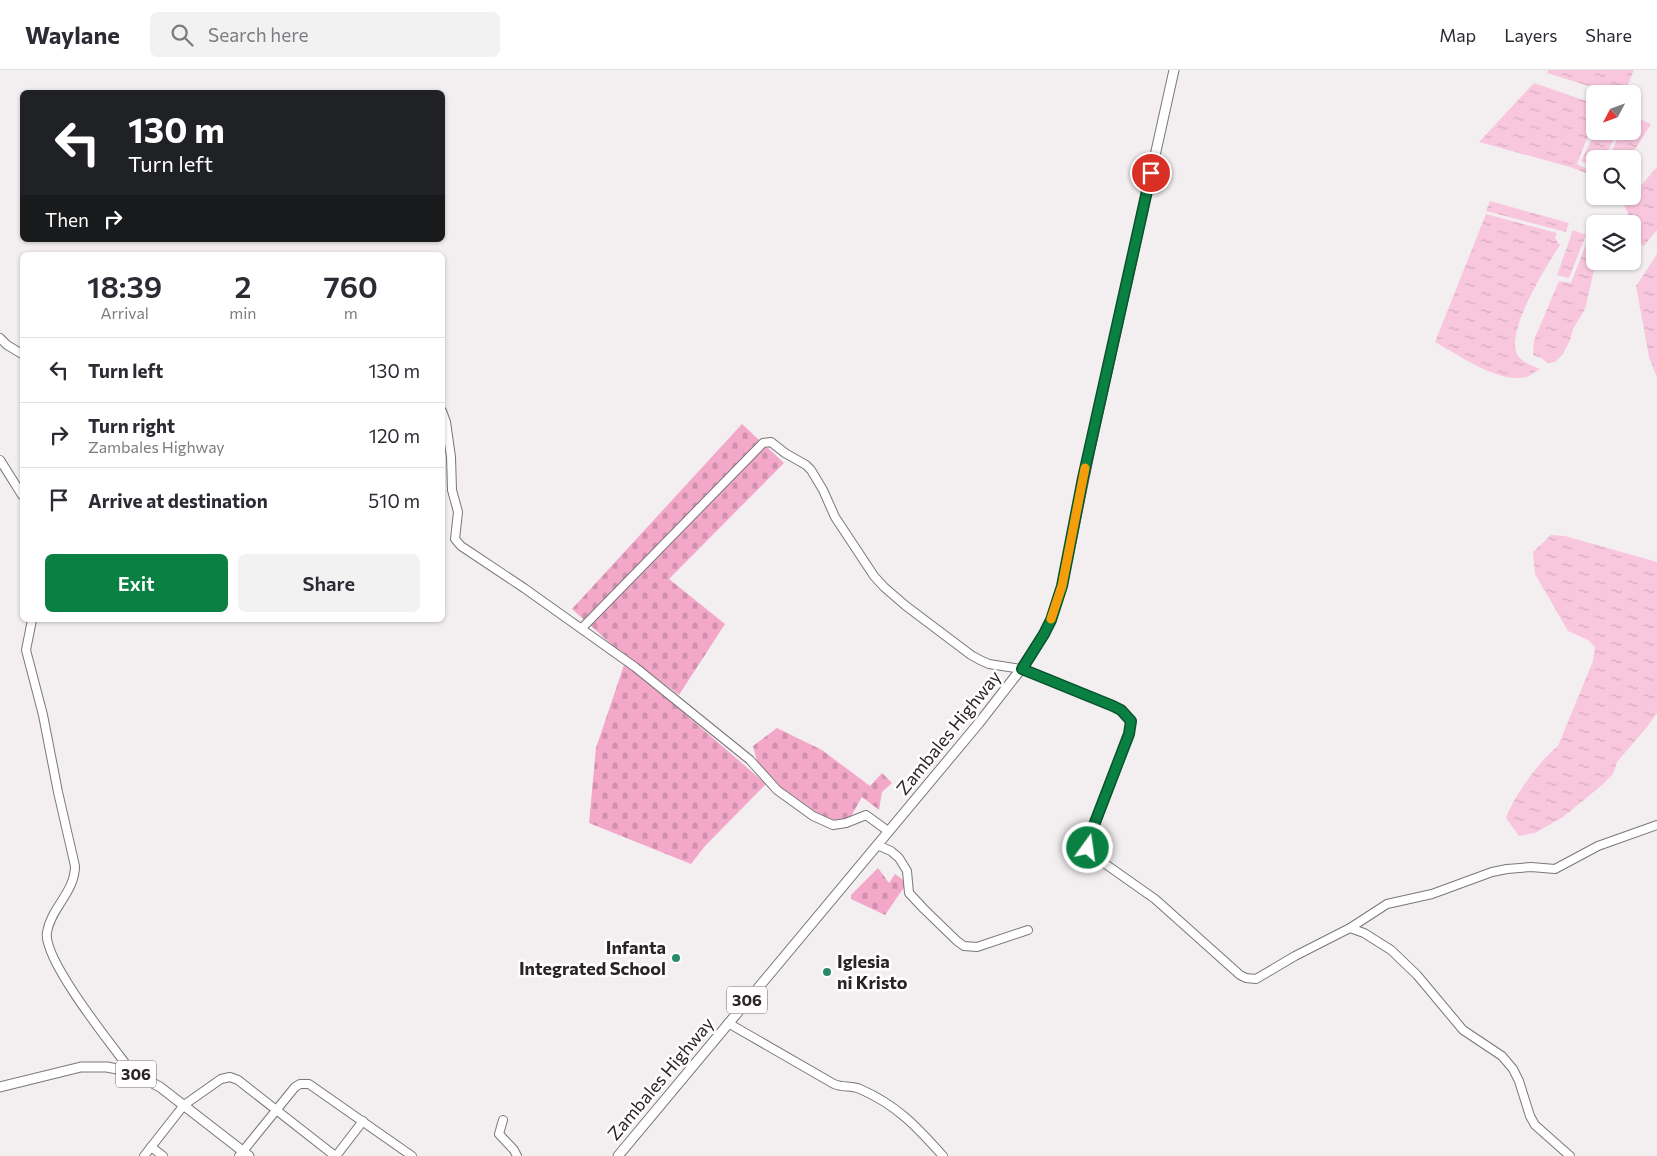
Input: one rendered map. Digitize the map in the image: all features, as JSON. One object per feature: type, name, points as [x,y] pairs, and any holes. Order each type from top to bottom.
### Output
[{"type":"main road","name":"Zambales Highway","points":[[618,1156],[979,724],[1022,669],[1044,634],[1051,620],[1062,586],[1084,475],[1174,70]]},
{"type":"main road","name":"306","points":[[0,1087],[81,1067],[107,1067],[132,1072],[160,1087],[244,1154]]},
{"type":"street","points":[[0,338],[7,346],[20,353]]},
{"type":"street","points":[[445,419],[451,457],[452,490],[458,512],[455,539],[466,551],[480,558],[582,628],[635,667],[750,760],[777,790],[814,816],[833,824],[846,823],[866,815],[888,831]]},
{"type":"street","points":[[582,628],[764,443],[771,442],[811,470],[824,490],[835,517],[847,538],[884,587],[971,655],[989,664],[1022,669],[1113,706],[1127,716],[1131,721],[1129,734],[1089,838],[1088,848],[1094,856],[1155,899],[1240,975],[1246,978],[1256,979],[1295,956],[1350,928],[1387,904],[1432,894],[1492,872],[1531,867],[1555,869],[1598,846],[1657,825]]},
{"type":"street","points":[[0,460],[20,492]]},
{"type":"street","points":[[32,622],[26,650],[48,738],[75,866],[75,873],[70,887],[47,930],[47,942],[52,955],[80,1001],[132,1072]]},
{"type":"street","points":[[877,845],[899,858],[907,871],[910,893],[956,941],[964,946],[977,947],[1028,930]]},
{"type":"street","points":[[1350,928],[1364,933],[1391,950],[1417,975],[1468,1035],[1496,1051],[1505,1060],[1513,1069],[1519,1081],[1530,1116],[1535,1125],[1570,1156]]},
{"type":"street","points":[[728,1023],[834,1084],[856,1087],[886,1102],[911,1121],[943,1156]]},
{"type":"street","points":[[144,1156],[184,1105],[220,1079],[230,1077],[238,1080],[335,1156],[363,1121]]},
{"type":"street","points":[[244,1154],[295,1087],[305,1083],[412,1156]]},
{"type":"street","points":[[503,1120],[499,1134],[517,1156]]},
{"type":"street","points":[[151,1147],[163,1156]]},
{"type":"green space","points":[[742,424],[784,463],[669,579],[725,624],[679,695],[610,643],[572,609]]},
{"type":"green space","points":[[625,662],[766,784],[705,846],[691,864],[589,823],[596,748]]},
{"type":"green space","points":[[777,728],[822,750],[870,786],[882,773],[892,783],[882,792],[879,810],[862,797],[850,818],[833,820],[823,817],[779,786],[757,761],[753,746]]},
{"type":"green space","points":[[878,868],[889,883],[895,874],[907,883],[885,915],[851,899],[851,895]]},
{"type":"water","points":[[1548,70],[1634,70],[1628,85],[1586,85],[1547,73]]},
{"type":"water","points":[[1534,83],[1586,101],[1586,140],[1577,164],[1586,168],[1586,173],[1479,142]]},
{"type":"water","points":[[1641,120],[1651,124],[1641,140]]},
{"type":"water","points":[[1592,140],[1614,140],[1608,150],[1586,150]]},
{"type":"water","points":[[1617,140],[1641,140],[1635,150],[1612,150]]},
{"type":"water","points":[[1586,151],[1586,164],[1581,161]]},
{"type":"water","points":[[1657,167],[1657,230],[1643,247],[1641,243],[1641,215],[1629,215],[1624,205],[1641,205],[1641,185]]},
{"type":"water","points":[[1490,201],[1569,223],[1566,232],[1486,211]]},
{"type":"water","points":[[1486,214],[1557,233],[1555,238],[1560,245],[1530,296],[1515,340],[1516,351],[1519,357],[1540,369],[1530,376],[1515,378],[1492,372],[1467,361],[1435,342]]},
{"type":"water","points":[[1573,230],[1586,235],[1569,278],[1557,275]]},
{"type":"water","points":[[1586,244],[1586,270],[1594,270],[1585,309],[1573,329],[1563,354],[1555,362],[1548,363],[1533,355],[1534,340],[1559,281],[1571,283]]},
{"type":"water","points":[[1657,254],[1657,378],[1649,357],[1636,286]]},
{"type":"water","points":[[1551,535],[1565,536],[1657,562],[1657,713],[1617,762],[1613,774],[1601,786],[1563,817],[1535,833],[1519,836],[1506,818],[1528,779],[1543,760],[1558,746],[1593,661],[1595,647],[1588,640],[1568,631],[1535,574],[1533,552]]},
{"type":"slow traffic","points":[[1051,619],[1062,586],[1085,468]]},
{"type":"place","name":"Infanta Integrated School","points":[[676,958]]},
{"type":"place","name":"Iglesia ni Kristo","points":[[827,972]]},
{"type":"route","points":[[1088,848],[1089,838],[1129,734],[1131,721],[1121,710],[1113,706],[1078,690],[1022,669],[1051,620],[1062,586],[1083,478],[1151,173]]}]
